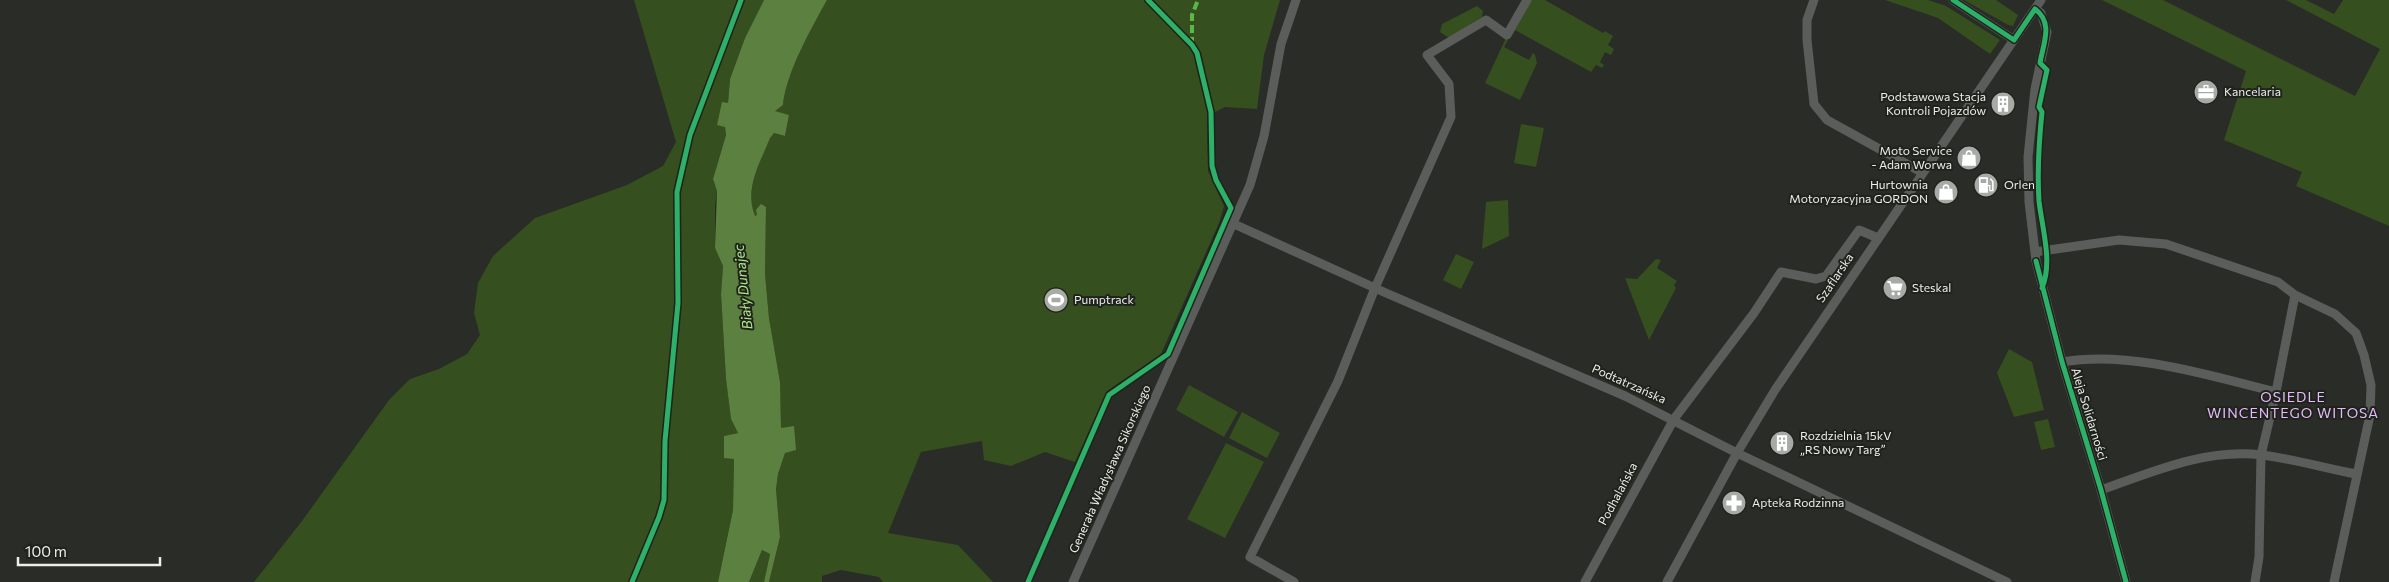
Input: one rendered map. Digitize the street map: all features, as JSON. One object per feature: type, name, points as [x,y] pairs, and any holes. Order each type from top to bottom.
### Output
[{"type":"street","name":"Generała Władysława Sikorskiego","points":[[1073,582],[1234,224],[1259,158],[1281,44],[1296,0]]},
{"type":"street","points":[[1294,582],[1250,557],[1338,381],[1375,288],[1451,116],[1449,84],[1427,55],[1486,20],[1507,35],[1527,0]]},
{"type":"street","points":[[1814,0],[1807,20],[1814,104],[1827,120],[1923,173]]},
{"type":"street","points":[[1953,0],[2014,40]]},
{"type":"street","name":"Szaflarska","points":[[1666,582],[1737,453],[1796,357],[2041,0]]},
{"type":"street","name":"Aleja Solidarności","points":[[2035,9],[2041,13],[2047,32],[2032,108],[2028,157],[2029,202],[2035,252],[2039,276],[2062,362],[2101,490],[2126,582]]},
{"type":"street","name":"Podtatrzańska","points":[[1234,224],[1375,288],[1617,392],[1997,580],[2007,582]]},
{"type":"street","name":"Podhalańska","points":[[1585,582],[1674,419],[1754,313],[1781,272],[1816,279],[1826,276],[1859,230],[1878,238]]},
{"type":"street","points":[[2035,252],[2119,240],[2166,244],[2278,282],[2295,295],[2336,314],[2356,333],[2372,385],[2370,415],[2334,582]]},
{"type":"street","points":[[2255,582],[2259,557],[2261,455],[2276,392],[2295,295]]},
{"type":"street","points":[[2062,362],[2077,360],[2137,362],[2189,370],[2276,392]]},
{"type":"street","points":[[2101,490],[2184,461],[2261,455],[2356,474]]},
{"type":"shaded area","points":[[634,0],[764,0],[745,38],[730,79],[728,103],[717,124],[725,126],[726,135],[713,179],[717,191],[715,248],[723,266],[721,294],[726,379],[731,419],[738,433],[724,436],[734,458],[733,510],[718,582],[254,582],[302,521],[389,400],[410,379],[439,369],[467,354],[480,335],[474,313],[478,283],[493,256],[535,218],[627,185],[663,166],[676,142]]},
{"type":"shaded area","points":[[827,0],[1280,0],[1264,55],[1257,109],[1225,107],[1207,116],[1208,171],[1224,206],[1219,223],[1161,354],[1107,391],[1075,462],[1045,452],[1011,466],[984,460],[982,441],[921,452],[888,533],[958,545],[993,582],[883,582],[879,577],[841,570],[822,576],[822,582],[769,582],[780,537],[776,489],[778,474],[785,453],[796,449],[781,428],[780,382],[769,318],[765,274],[766,207],[755,217],[751,196],[754,177],[769,138],[774,133],[785,136],[789,115],[774,111],[783,105],[785,92],[794,65]]},
{"type":"shaded area","points":[[1531,0],[1545,0],[1603,33],[1605,31],[1613,36],[1608,45],[1614,49],[1611,55],[1605,52],[1600,62],[1604,65],[1602,68],[1596,65],[1591,72],[1515,30]]},
{"type":"shaded area","points":[[1885,0],[1928,0],[1946,6],[2000,40],[1990,54],[1938,18]]},
{"type":"shaded area","points":[[1964,0],[1996,0],[2018,15],[2013,26],[2008,25]]},
{"type":"shaded area","points":[[2102,0],[2163,0],[2355,96],[2380,49],[2286,0],[2306,0],[2334,14],[2343,0],[2389,0],[2389,226],[2296,186],[2302,172],[2224,140],[2246,71]]},
{"type":"shaded area","points":[[1477,6],[1483,11],[1482,17],[1449,38],[1440,32],[1442,24]]},
{"type":"shaded area","points":[[1506,38],[1508,40],[1504,47],[1529,60],[1533,53],[1537,63],[1520,100],[1485,83]]},
{"type":"shaded area","points":[[1521,124],[1544,128],[1536,167],[1514,163]]},
{"type":"shaded area","points":[[1508,200],[1509,236],[1482,249],[1486,202]]},
{"type":"shaded area","points":[[1456,254],[1474,262],[1461,289],[1443,280]]},
{"type":"shaded area","points":[[1656,259],[1661,260],[1657,268],[1677,281],[1674,285],[1676,288],[1649,340],[1625,278],[1637,279]]},
{"type":"shaded area","points":[[2009,349],[2032,362],[2044,410],[2014,417],[1997,373]]},
{"type":"shaded area","points":[[1189,385],[1238,412],[1224,437],[1176,410]]},
{"type":"shaded area","points":[[1242,412],[1280,433],[1267,458],[1229,438]]},
{"type":"shaded area","points":[[2048,419],[2055,447],[2041,450],[2034,422]]},
{"type":"shaded area","points":[[1226,443],[1264,462],[1225,538],[1187,519]]},
{"type":"shaded area","points":[[762,550],[770,554],[764,582],[749,582]]},
{"type":"water","name":"Biały Dunajec","points":[[764,0],[827,0],[794,65],[785,92],[783,105],[775,111],[789,115],[785,136],[774,133],[770,138],[755,176],[751,196],[755,216],[757,215],[756,210],[761,204],[766,207],[765,274],[769,318],[780,382],[781,428],[794,426],[796,450],[785,453],[778,474],[776,489],[780,537],[769,582],[764,582],[770,554],[762,550],[749,582],[718,582],[733,510],[734,459],[724,458],[724,436],[738,433],[731,419],[726,379],[721,294],[723,266],[715,248],[717,191],[713,179],[726,135],[725,127],[717,125],[722,102],[728,103],[730,79],[745,38]]},
{"type":"marked path","points":[[1192,45],[1192,15],[1198,0]]},
{"type":"cycle path","points":[[632,582],[659,517],[664,500],[665,441],[678,303],[677,192],[690,135],[741,0]]},
{"type":"cycle path","points":[[1028,582],[1109,395],[1168,354],[1231,208],[1216,180],[1212,166],[1211,112],[1197,53],[1192,45],[1148,0]]},
{"type":"cycle path","points":[[1953,0],[2014,40],[2035,9],[2041,15],[2046,27],[2040,63],[2047,70],[2039,107],[2042,112],[2038,167],[2039,201],[2047,256],[2047,267],[2042,288]]},
{"type":"cycle path","points":[[2036,261],[2062,362],[2101,490],[2126,582]]},
{"type":"place","name":"Kancelaria","points":[[2206,92]]},
{"type":"place","name":"Podstawowa Stacja Kontroli Pojazdów","points":[[2003,104]]},
{"type":"place","name":"Moto Service - Adam Worwa","points":[[1969,158]]},
{"type":"place","name":"Orlen","points":[[1986,185]]},
{"type":"place","name":"Hurtownia Motoryzacyjna GORDON","points":[[1946,192]]},
{"type":"place","name":"Steskal","points":[[1895,288]]},
{"type":"place","name":"Pumptrack","points":[[1056,300]]},
{"type":"place","name":"Rozdzielnia 15kV „RS Nowy Targ”","points":[[1782,443]]},
{"type":"place","name":"Apteka Rodzinna","points":[[1734,503]]},
{"type":"district","name":"OSIEDLE WINCENTEGO WITOSA","points":[[2293,406]]}]
